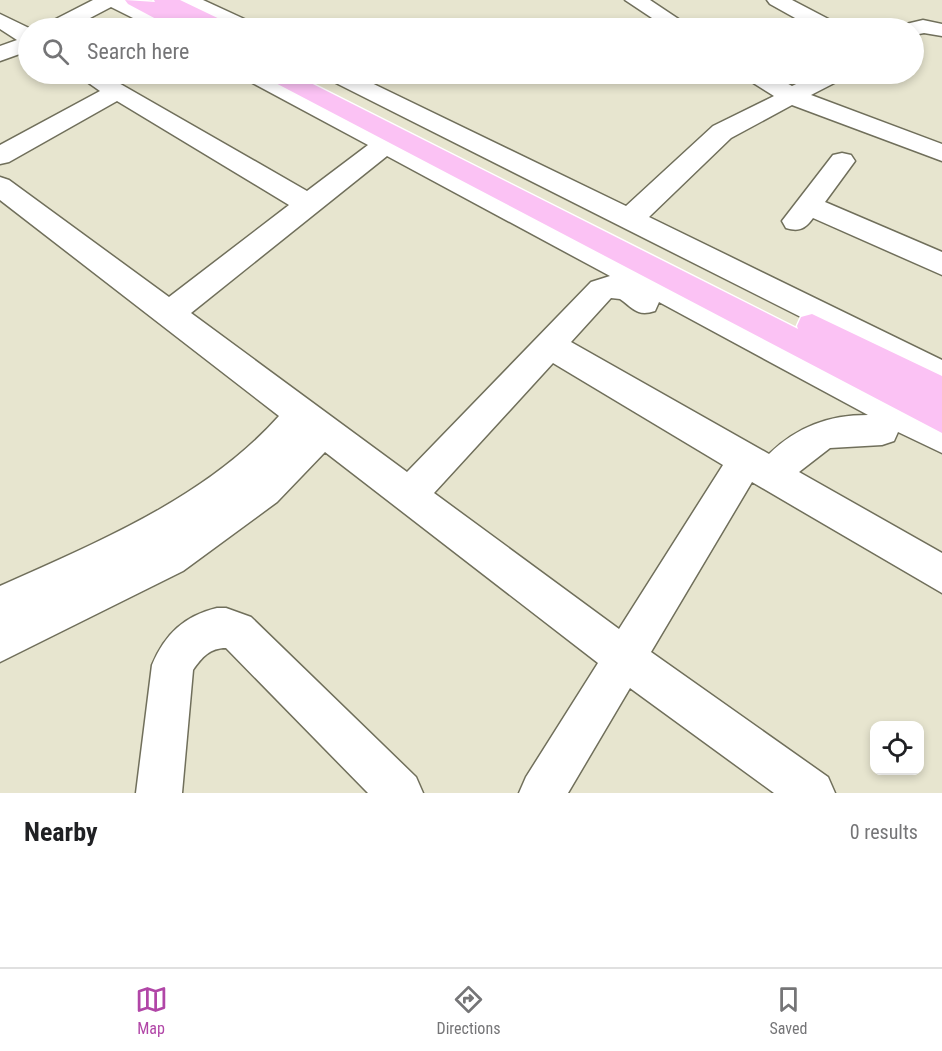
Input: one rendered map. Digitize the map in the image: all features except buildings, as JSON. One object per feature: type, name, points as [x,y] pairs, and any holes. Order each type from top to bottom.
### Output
[{"type":"main road","points":[[135,0],[170,18]]},
{"type":"main road","points":[[164,0],[200,18]]},
{"type":"main road","points":[[295,84],[942,418]]},
{"type":"main road","points":[[330,84],[942,391]]},
{"type":"street","points":[[75,18],[108,0]]},
{"type":"street","points":[[114,0],[149,18]]},
{"type":"street","points":[[187,0],[224,18]]},
{"type":"street","points":[[635,0],[665,18]]},
{"type":"street","points":[[777,0],[810,18]]},
{"type":"street","points":[[0,20],[18,31]]},
{"type":"street","points":[[924,26],[942,30]]},
{"type":"street","points":[[0,54],[18,47]]},
{"type":"street","points":[[103,84],[310,205]]},
{"type":"street","points":[[271,84],[942,438]]},
{"type":"street","points":[[356,84],[942,375]]},
{"type":"street","points":[[772,84],[793,97],[942,153]]},
{"type":"street","points":[[630,219],[722,132],[816,84]]},
{"type":"street","points":[[0,156],[116,92]]},
{"type":"street","points":[[167,315],[384,145]]},
{"type":"street","points":[[842,161],[801,213],[942,264]]},
{"type":"street","points":[[6,198],[167,315],[624,658],[812,793]]},
{"type":"street","points":[[408,496],[602,290],[610,286],[621,286],[639,297],[655,312],[942,462]]},
{"type":"street","points":[[551,346],[942,574]]},
{"type":"street","points":[[0,606],[125,549],[196,507],[312,423]]},
{"type":"street","points":[[0,642],[170,558],[264,490],[312,423]]},
{"type":"street","points":[[542,793],[624,658],[759,468],[832,431],[882,430]]},
{"type":"street","points":[[159,793],[173,665],[183,647],[204,632],[223,626],[237,631],[400,793]]}]
